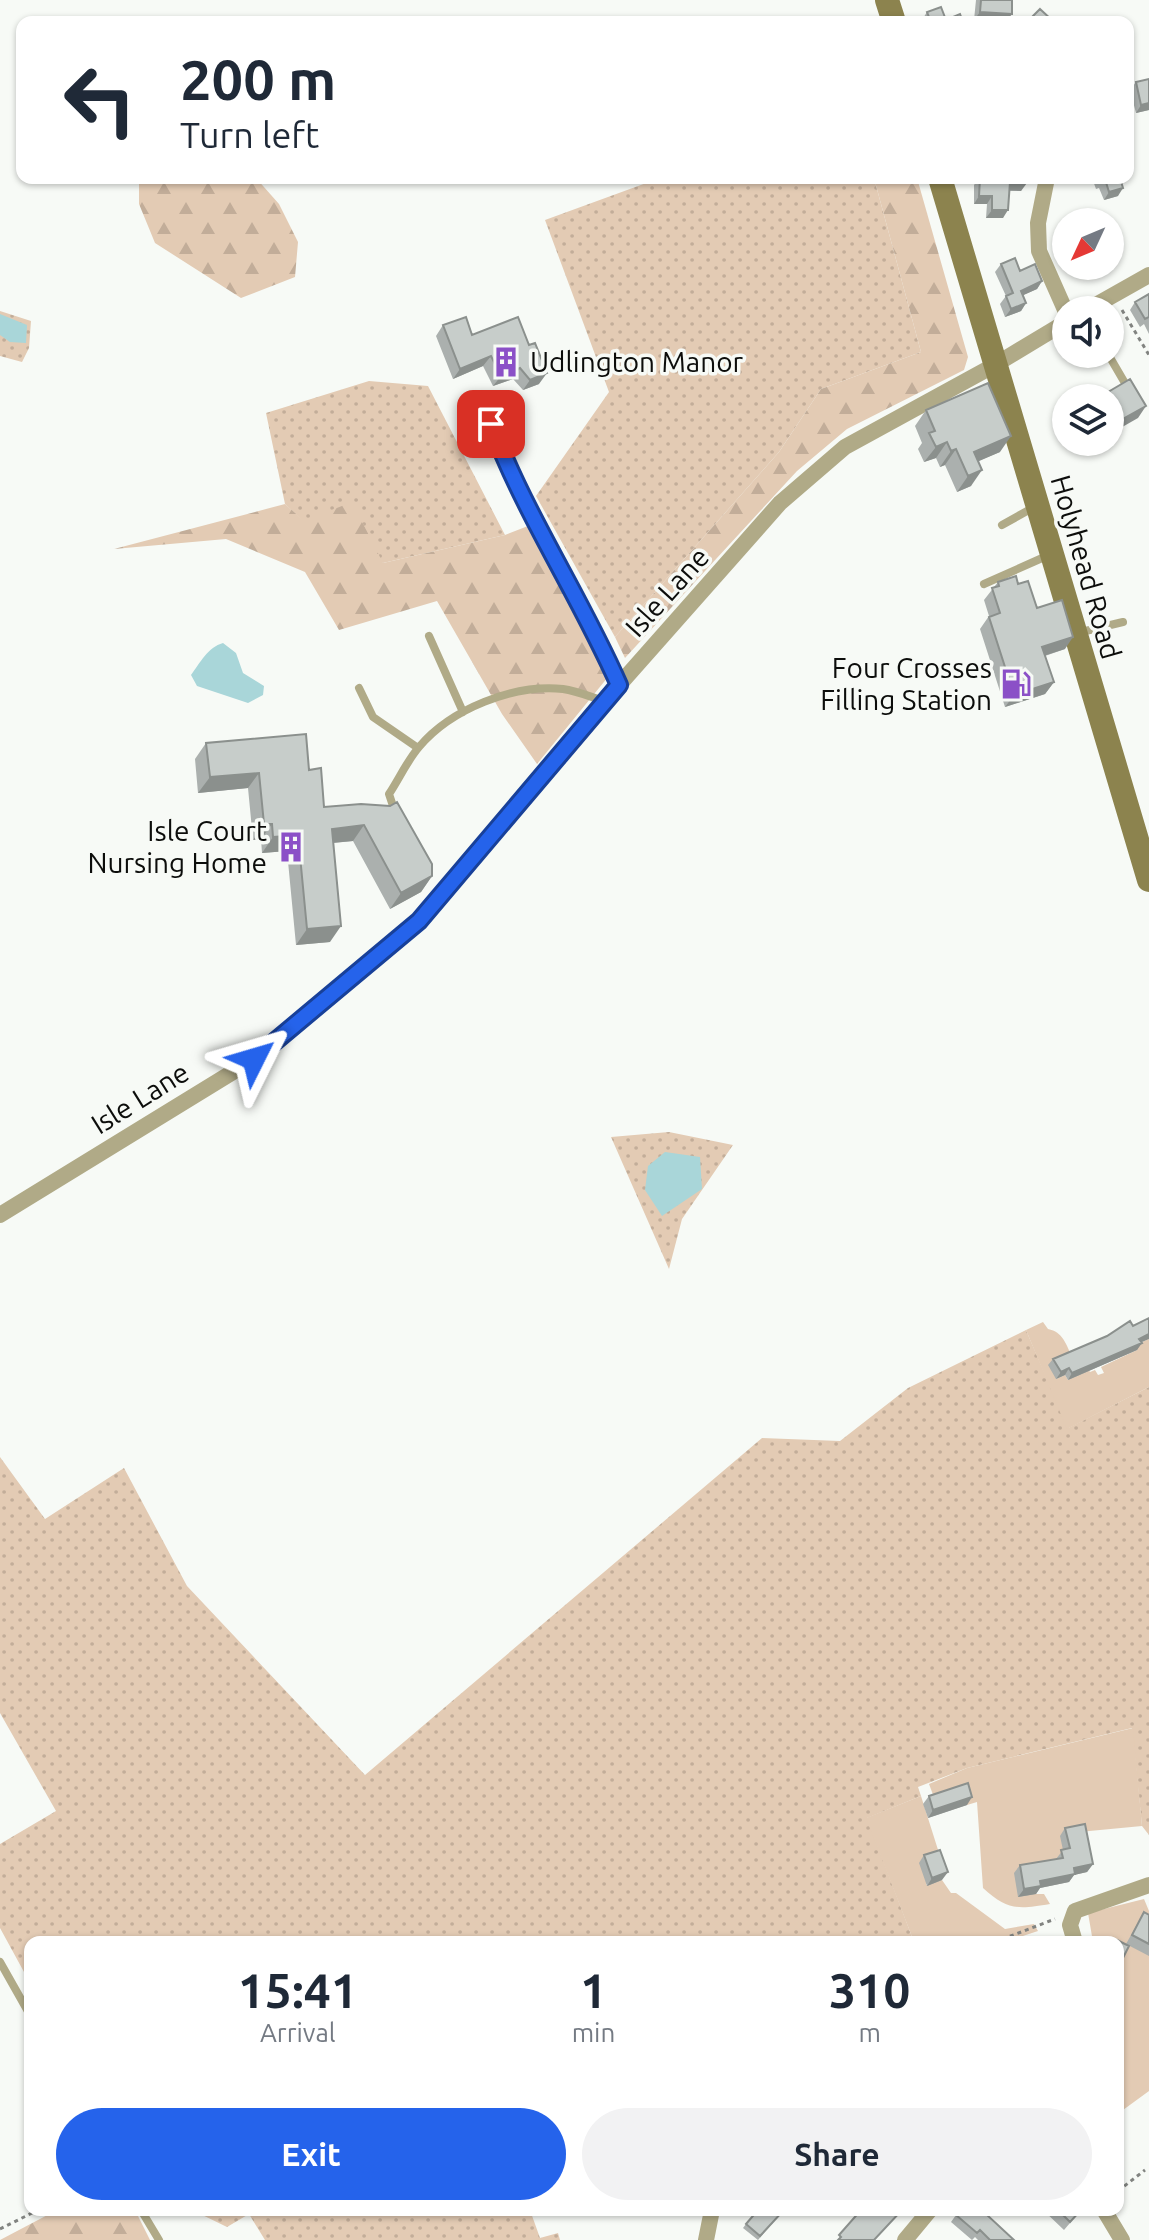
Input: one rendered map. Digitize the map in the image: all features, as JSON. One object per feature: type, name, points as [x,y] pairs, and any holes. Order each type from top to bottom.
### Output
[{"type":"main road","name":"Holyhead Road","points":[[942,184],[993,366],[1149,880]]},
{"type":"street","points":[[1046,184],[1038,223],[1039,251],[1059,296]]},
{"type":"street","points":[[1113,295],[1149,275]]},
{"type":"street","name":"Isle Lane","points":[[0,1215],[254,1059],[419,921],[605,701],[780,503],[845,447],[1052,330]]},
{"type":"street","points":[[1073,1936],[1070,1925],[1075,1911],[1149,1885]]},
{"type":"street","points":[[706,2240],[711,2216]]},
{"type":"street","points":[[914,2237],[926,2216]]},
{"type":"street","points":[[1108,2216],[1122,2240]]},
{"type":"lane","points":[[1116,368],[1138,404]]},
{"type":"lane","points":[[491,424],[510,476],[588,615],[619,685]]},
{"type":"lane","points":[[1002,525],[1037,506]]},
{"type":"lane","points":[[984,584],[1050,555]]},
{"type":"lane","points":[[1073,634],[1123,622]]},
{"type":"lane","points":[[429,636],[463,712]]},
{"type":"lane","points":[[359,688],[373,717],[418,748]]},
{"type":"lane","points":[[401,823],[389,794],[418,748],[439,727],[463,712],[512,693],[541,688],[566,689],[605,701]]},
{"type":"lane","points":[[0,1962],[24,2004]]},
{"type":"lane","points":[[145,2216],[159,2240]]},
{"type":"path","points":[[1113,295],[1149,355]]},
{"type":"path","points":[[1010,1936],[1075,1911]]},
{"type":"path","points":[[1124,2186],[1145,2170]]},
{"type":"path","points":[[0,2229],[26,2216]]},
{"type":"green space","points":[[139,184],[261,184],[279,204],[298,242],[295,277],[241,298],[155,243],[139,204]]},
{"type":"green space","points":[[644,184],[876,184],[921,352],[821,389],[779,452],[615,637],[536,496],[609,392],[545,220]]},
{"type":"green space","points":[[876,184],[919,184],[968,357],[964,370],[847,429],[797,471],[625,658],[615,637],[779,452],[821,389],[921,352]]},
{"type":"green space","points":[[0,311],[31,321],[29,348],[22,362],[0,356]]},
{"type":"green space","points":[[369,381],[428,386],[505,535],[383,563],[303,521],[285,504],[266,413]]},
{"type":"green space","points":[[352,502],[383,563],[505,535],[528,526],[608,677],[537,764],[502,714],[437,601],[339,630],[305,572],[226,539],[114,549],[285,504],[304,521]]},
{"type":"green space","points":[[669,1132],[733,1145],[682,1219],[669,1269],[611,1137]]},
{"type":"green space","points":[[1043,1322],[1048,1329],[1061,1336],[1072,1357],[1056,1379],[1065,1375],[1068,1380],[1088,1369],[1090,1372],[1095,1370],[1098,1375],[1104,1373],[1101,1367],[1137,1350],[1135,1345],[1149,1339],[1149,1387],[1067,1429],[1026,1330]]},
{"type":"green space","points":[[1026,1330],[1068,1428],[1149,1387],[1149,1835],[1142,1826],[1132,1728],[967,1768],[918,1787],[921,1796],[867,1818],[912,1936],[24,1936],[24,1972],[0,1928],[0,1844],[56,1811],[0,1713],[0,1457],[45,1519],[124,1468],[187,1586],[365,1775],[762,1438],[840,1441],[908,1388]]},
{"type":"green space","points":[[1133,1728],[1142,1826],[1079,1832],[1057,1867],[1033,1878],[1036,1894],[1044,1894],[1050,1904],[1014,1906],[1000,1901],[983,1888],[977,1802],[967,1805],[935,1800],[929,1784],[967,1768]]},
{"type":"green space","points":[[921,1796],[939,1853],[926,1885],[942,1880],[951,1893],[956,1893],[1005,1929],[1034,1924],[1038,1931],[1023,1936],[912,1936],[866,1818]]},
{"type":"green space","points":[[1144,1899],[1149,1911],[1149,2091],[1124,2109],[1124,1936],[1092,1936],[1088,1913]]},
{"type":"green space","points":[[46,2216],[138,2216],[150,2240],[0,2240]]},
{"type":"green space","points":[[204,2216],[246,2216],[227,2227]]},
{"type":"green space","points":[[250,2216],[532,2216],[540,2238],[558,2233],[560,2240],[265,2240]]},
{"type":"water","points":[[0,314],[27,325],[26,343],[10,342],[0,335]]},
{"type":"water","points":[[223,643],[236,653],[243,673],[264,686],[263,695],[248,703],[197,686],[191,675],[209,652]]},
{"type":"water","points":[[665,1152],[700,1157],[702,1189],[662,1216],[645,1190],[648,1166]]},
{"type":"building","points":[[981,0],[1012,0],[1012,14],[980,12]]},
{"type":"building","points":[[941,7],[944,16],[929,16],[927,12]]},
{"type":"building","points":[[1040,9],[1048,16],[1033,16]]},
{"type":"building","points":[[1149,79],[1149,103],[1141,105],[1136,82]]},
{"type":"building","points":[[980,184],[1010,184],[1008,210],[992,210],[992,196],[979,196]]},
{"type":"building","points":[[1107,184],[1122,184],[1123,188],[1109,192]]},
{"type":"building","points":[[1015,258],[1020,271],[1035,264],[1042,281],[1021,291],[1026,303],[1011,309],[1006,296],[1013,293],[1001,264]]},
{"type":"building","points":[[1149,294],[1149,317],[1145,319],[1135,302]]},
{"type":"building","points":[[466,317],[472,335],[518,317],[529,345],[535,343],[547,373],[530,380],[520,368],[501,376],[491,356],[460,369],[443,325]]},
{"type":"building","points":[[1130,379],[1146,406],[1124,418],[1124,384],[1122,384]]},
{"type":"building","points":[[988,383],[1011,436],[974,452],[982,470],[968,476],[956,449],[951,451],[947,442],[936,447],[929,433],[935,431],[926,410]]},
{"type":"building","points":[[1016,576],[1018,584],[1028,581],[1037,608],[1062,600],[1073,637],[1042,647],[1054,682],[1014,695],[989,617],[1000,613],[992,588],[999,586],[998,582]]},
{"type":"building","points":[[306,734],[309,770],[321,768],[324,807],[361,804],[390,806],[397,802],[432,864],[432,876],[401,893],[364,825],[332,829],[341,926],[307,929],[298,835],[273,837],[272,824],[264,824],[259,773],[210,777],[206,743]]},
{"type":"building","points":[[1149,1318],[1149,1334],[1139,1339],[1142,1343],[1072,1373],[1069,1368],[1061,1372],[1053,1359],[1107,1336],[1130,1321],[1133,1326]]},
{"type":"building","points":[[968,1783],[972,1797],[933,1810],[929,1796]]},
{"type":"building","points":[[1085,1824],[1093,1864],[1074,1868],[1075,1874],[1040,1881],[1041,1886],[1024,1889],[1020,1865],[1063,1858],[1061,1850],[1070,1848],[1065,1828]]},
{"type":"building","points":[[940,1850],[948,1872],[932,1878],[924,1855]]},
{"type":"building","points":[[1144,1912],[1149,1915],[1149,1944],[1132,1935]]},
{"type":"building","points":[[753,2216],[778,2216],[760,2236],[746,2224]]},
{"type":"building","points":[[856,2216],[896,2216],[874,2240],[838,2240]]},
{"type":"building","points":[[957,2216],[988,2216],[1014,2240],[990,2240],[980,2230],[977,2233]]},
{"type":"place","name":"Udlington Manor","points":[[506,362]]},
{"type":"place","name":"Four Crosses Filling Station","points":[[1016,684]]},
{"type":"place","name":"Isle Court Nursing Home","points":[[291,847]]},
{"type":"route","points":[[254,1059],[419,921],[619,685],[588,615],[510,476],[491,424]]}]
